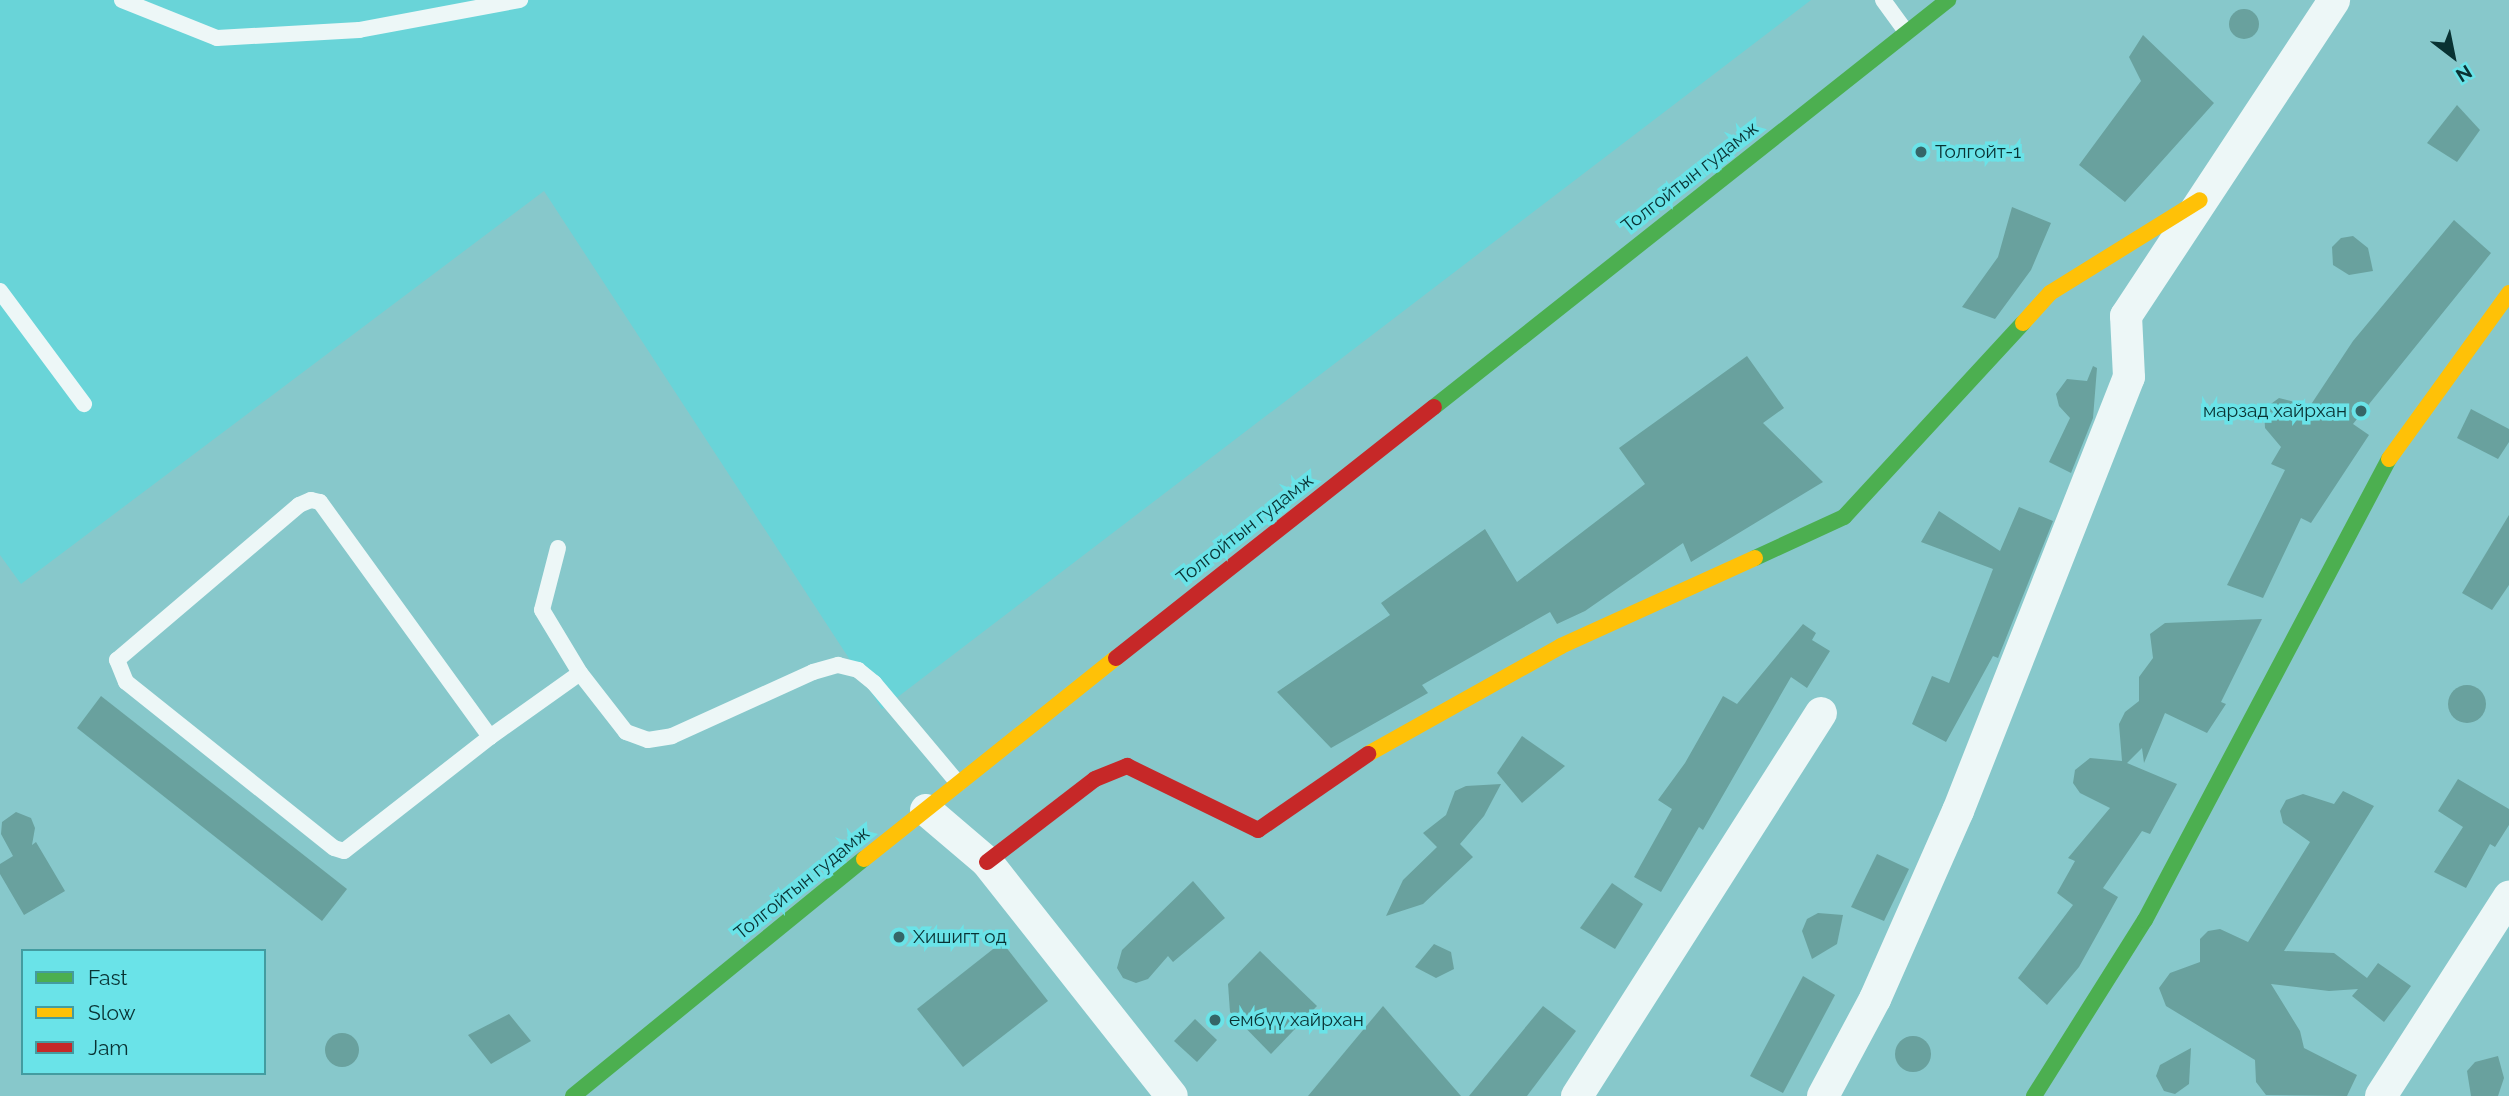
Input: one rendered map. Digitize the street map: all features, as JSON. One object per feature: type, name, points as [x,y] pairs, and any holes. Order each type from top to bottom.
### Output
[{"type":"street","name":"Толгойтын гудамж","points":[[573,1096],[958,783],[1948,0]]},
{"type":"street","points":[[1823,1096],[1875,999],[1958,811],[2129,377],[2126,316],[2334,0]]},
{"type":"street","points":[[987,862],[1095,779],[1127,766],[1258,830],[1378,747],[1561,646],[1844,517],[2050,292],[2200,200]]},
{"type":"street","points":[[2034,1096],[2145,920],[2398,443],[2509,293]]},
{"type":"street","points":[[1577,1096],[1821,713]]},
{"type":"street","points":[[926,810],[987,862],[1172,1096]]},
{"type":"street","points":[[2381,1096],[2509,897]]},
{"type":"lane","points":[[122,0],[217,38],[359,30],[520,0]]},
{"type":"lane","points":[[1883,0],[1906,32]]},
{"type":"lane","points":[[0,291],[84,404]]},
{"type":"lane","points":[[489,737],[320,502],[311,500],[268,530],[117,660],[126,682],[334,848],[344,851],[489,737],[580,673]]},
{"type":"lane","points":[[558,548],[542,610],[580,673],[626,732],[648,740],[672,737],[813,672],[838,665],[858,670],[874,683],[958,783]]},
{"type":"shaded area","points":[[0,0],[1811,0],[882,709],[544,191],[21,584],[0,555]]},
{"type":"building","points":[[2244,9],[2255,13],[2259,24],[2255,35],[2244,39],[2233,35],[2229,24],[2233,13]]},
{"type":"building","points":[[2143,35],[2214,103],[2125,202],[2079,165],[2141,81],[2129,57]]},
{"type":"building","points":[[2457,105],[2480,130],[2457,162],[2427,143]]},
{"type":"building","points":[[2012,207],[2051,223],[2031,270],[1995,319],[1962,307],[1998,257]]},
{"type":"building","points":[[2454,220],[2491,253],[2353,424],[2369,435],[2311,523],[2301,518],[2263,598],[2227,585],[2285,470],[2271,464],[2281,447],[2265,428],[2264,409],[2279,398],[2310,406],[2353,341]]},
{"type":"building","points":[[2353,236],[2368,248],[2373,271],[2349,275],[2333,265],[2332,247],[2341,238]]},
{"type":"building","points":[[1747,356],[1784,408],[1763,423],[1823,482],[1691,562],[1683,543],[1585,611],[1557,624],[1550,612],[1422,685],[1428,693],[1331,748],[1277,692],[1390,615],[1381,603],[1485,529],[1517,582],[1645,484],[1619,448]]},
{"type":"building","points":[[2093,366],[2097,368],[2093,418],[2071,473],[2049,462],[2070,418],[2059,406],[2056,394],[2067,379],[2087,381]]},
{"type":"building","points":[[2471,409],[2509,429],[2509,442],[2498,459],[2457,438]]},
{"type":"building","points":[[2019,507],[2053,521],[1998,658],[1993,656],[1946,742],[1912,724],[1932,676],[1949,683],[1993,569],[1921,542],[1939,511],[2000,551]]},
{"type":"building","points":[[2509,515],[2509,585],[2492,610],[2462,593]]},
{"type":"building","points":[[2262,619],[2221,702],[2226,704],[2207,733],[2165,713],[2144,763],[2142,748],[2127,763],[2177,784],[2150,834],[2142,831],[2103,888],[2118,897],[2079,967],[2047,1005],[2018,978],[2073,905],[2057,893],[2075,861],[2068,858],[2110,808],[2080,793],[2073,783],[2075,770],[2090,758],[2122,761],[2119,724],[2125,712],[2139,701],[2139,677],[2153,658],[2150,634],[2165,623]]},
{"type":"building","points":[[1803,624],[1816,633],[1812,640],[1830,651],[1807,688],[1791,677],[1703,830],[1699,827],[1661,892],[1634,877],[1672,809],[1658,800],[1685,763],[1723,696],[1737,704]]},
{"type":"building","points":[[2467,685],[2481,690],[2486,704],[2481,718],[2467,723],[2453,718],[2448,704],[2453,690]]},
{"type":"building","points":[[101,696],[347,889],[322,921],[77,728]]},
{"type":"building","points":[[1522,736],[1565,766],[1522,803],[1497,773]]},
{"type":"building","points":[[2458,779],[2509,809],[2509,825],[2495,847],[2490,844],[2466,888],[2434,872],[2463,827],[2438,811]]},
{"type":"building","points":[[1501,784],[1484,816],[1460,844],[1473,857],[1423,904],[1386,916],[1403,880],[1437,847],[1423,833],[1446,815],[1455,791],[1466,786]]},
{"type":"building","points":[[2343,791],[2374,806],[2284,951],[2334,953],[2367,978],[2378,963],[2411,986],[2384,1022],[2352,996],[2358,989],[2329,991],[2271,984],[2300,1031],[2304,1048],[2357,1075],[2347,1096],[2266,1095],[2256,1082],[2255,1060],[2166,1006],[2159,988],[2170,973],[2200,962],[2200,939],[2208,931],[2220,929],[2248,942],[2310,842],[2283,823],[2280,811],[2286,800],[2303,794],[2334,804]]},
{"type":"building","points":[[16,812],[31,818],[35,828],[32,845],[36,842],[65,891],[24,915],[0,874],[0,864],[13,856],[1,834],[2,822]]},
{"type":"building","points":[[1877,854],[1909,869],[1884,921],[1851,907]]},
{"type":"building","points":[[1193,881],[1225,918],[1173,962],[1168,956],[1148,979],[1136,983],[1123,978],[1117,968],[1122,950]]},
{"type":"building","points":[[1612,883],[1643,904],[1615,949],[1580,928]]},
{"type":"building","points":[[1818,913],[1843,915],[1837,944],[1812,959],[1802,931],[1807,919]]},
{"type":"building","points":[[1002,942],[1048,1001],[963,1067],[917,1009]]},
{"type":"building","points":[[1434,944],[1451,952],[1454,969],[1436,978],[1415,967]]},
{"type":"building","points":[[1260,951],[1317,1006],[1271,1054],[1230,1012],[1228,984]]},
{"type":"building","points":[[1803,976],[1835,995],[1783,1093],[1750,1076]]},
{"type":"building","points":[[1383,1006],[1461,1096],[1308,1096]]},
{"type":"building","points":[[1543,1006],[1576,1031],[1527,1096],[1469,1096]]},
{"type":"building","points":[[509,1014],[531,1041],[491,1064],[468,1035]]},
{"type":"building","points":[[1195,1019],[1217,1040],[1197,1062],[1174,1041]]},
{"type":"building","points":[[342,1033],[354,1038],[359,1050],[354,1062],[342,1067],[330,1062],[325,1050],[330,1038]]},
{"type":"building","points":[[1913,1036],[1925,1042],[1931,1054],[1925,1066],[1913,1072],[1901,1066],[1895,1054],[1901,1042]]},
{"type":"building","points":[[2191,1048],[2189,1084],[2175,1094],[2164,1091],[2156,1076],[2160,1065]]},
{"type":"building","points":[[2498,1056],[2504,1078],[2498,1096],[2471,1096],[2467,1071],[2475,1062]]},
{"type":"traffic: fast","points":[[1434,407],[1948,0]]},
{"type":"traffic: fast","points":[[1755,558],[1844,517],[2023,323]]},
{"type":"traffic: fast","points":[[2034,1096],[2145,920],[2389,459]]},
{"type":"traffic: fast","points":[[573,1096],[864,859]]},
{"type":"traffic: slow","points":[[2023,323],[2050,293],[2200,200]]},
{"type":"traffic: slow","points":[[2389,459],[2509,293]]},
{"type":"traffic: slow","points":[[1368,754],[1561,646],[1755,558]]},
{"type":"traffic: slow","points":[[864,859],[1116,658]]},
{"type":"traffic: jam","points":[[1116,658],[1434,407]]},
{"type":"traffic: jam","points":[[987,862],[1095,779],[1127,766],[1258,830],[1368,754]]},
{"type":"place","name":"Толгойт-1","points":[[1921,152]]},
{"type":"place","name":"марзад хайрхан","points":[[2361,411]]},
{"type":"place","name":"Хишигт од","points":[[899,937]]},
{"type":"place","name":"ембүү хайрхан","points":[[1215,1020]]}]
